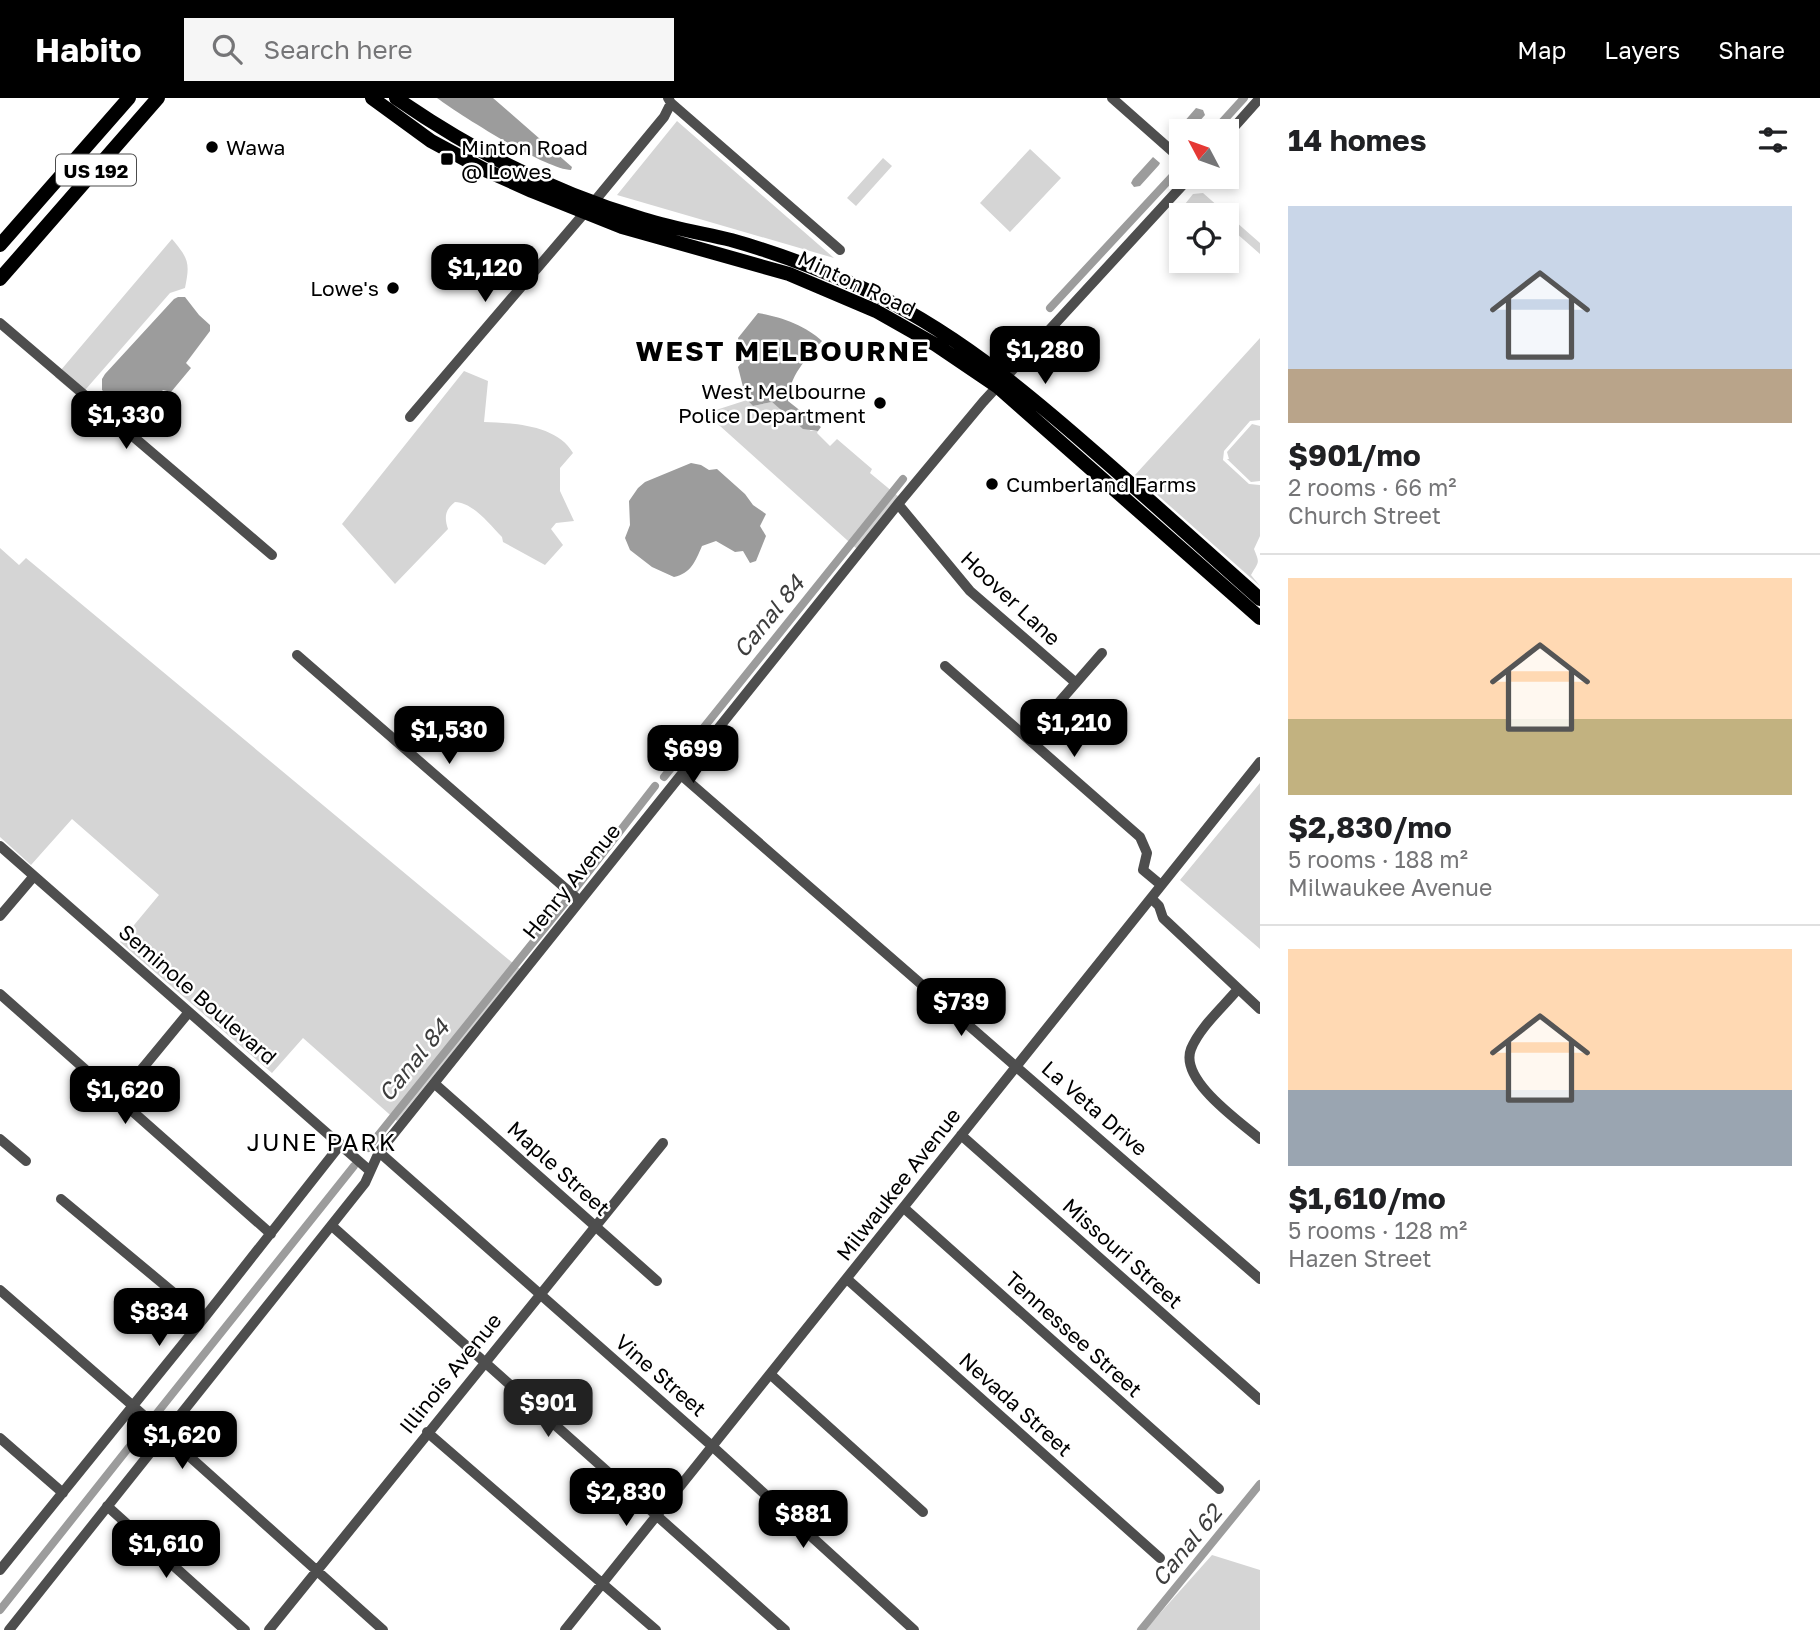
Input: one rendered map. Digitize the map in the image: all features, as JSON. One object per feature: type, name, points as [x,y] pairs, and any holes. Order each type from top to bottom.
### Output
[{"type":"main road","name":"US 192","points":[[0,245],[129,98]]},
{"type":"main road","points":[[124,137],[121,120],[129,98]]},
{"type":"main road","name":"US 192","points":[[0,279],[159,98]]},
{"type":"main road","name":"Minton Road","points":[[372,98],[431,141],[483,169],[589,207],[732,241],[783,257],[860,287],[921,319],[951,337],[1260,618]]},
{"type":"main road","name":"Minton Road","points":[[396,98],[453,134],[589,207],[622,228],[784,272],[876,311],[1002,382],[1260,599]]},
{"type":"main road","points":[[104,160],[111,138],[107,123]]},
{"type":"main road","points":[[52,185],[50,201],[57,214]]},
{"type":"main road","points":[[33,207],[37,214],[37,223],[33,241]]},
{"type":"main road","points":[[783,257],[784,272]]},
{"type":"street","points":[[1111,98],[1169,149]]},
{"type":"street","points":[[1239,122],[1260,98]]},
{"type":"street","points":[[410,417],[664,117],[669,101],[840,250]]},
{"type":"street","name":"Henry Avenue","points":[[9,1630],[332,1226],[365,1183],[379,1152],[898,504],[983,402],[1178,189]]},
{"type":"street","points":[[0,323],[272,555]]},
{"type":"street","name":"Hoover Lane","points":[[898,504],[970,591],[1076,683]]},
{"type":"street","points":[[1048,715],[1102,653]]},
{"type":"street","points":[[297,655],[580,901]]},
{"type":"street","points":[[944,666],[1140,837],[1147,853],[1143,870],[1161,886]]},
{"type":"street","name":"Milwaukee Avenue","points":[[565,1630],[1260,762]]},
{"type":"street","name":"La Veta Drive","points":[[681,775],[1260,1279]]},
{"type":"street","name":"Seminole Boulevard","points":[[0,846],[370,1171]]},
{"type":"street","points":[[0,916],[34,876]]},
{"type":"street","points":[[1151,898],[1159,906],[1163,918],[1260,1009]]},
{"type":"street","points":[[1238,989],[1206,1027],[1191,1050],[1189,1065],[1197,1083],[1260,1139]]},
{"type":"street","points":[[0,994],[271,1234]]},
{"type":"street","points":[[118,1098],[189,1012]]},
{"type":"street","name":"Maple Street","points":[[435,1084],[657,1281]]},
{"type":"street","name":"Missouri Street","points":[[961,1135],[1260,1400]]},
{"type":"street","points":[[0,1139],[26,1161]]},
{"type":"street","name":"Illinois Avenue","points":[[269,1630],[663,1143]]},
{"type":"street","points":[[0,1570],[341,1144]]},
{"type":"street","name":"Vine Street","points":[[379,1152],[712,1446],[914,1630]]},
{"type":"street","points":[[61,1199],[204,1318]]},
{"type":"street","name":"Tennessee Street","points":[[904,1208],[1219,1489]]},
{"type":"street","points":[[332,1226],[785,1630]]},
{"type":"street","name":"Nevada Street","points":[[847,1279],[1160,1558]]},
{"type":"street","points":[[0,1290],[383,1630]]},
{"type":"street","points":[[770,1374],[923,1512]]},
{"type":"street","points":[[427,1432],[656,1630]]},
{"type":"street","points":[[0,1438],[64,1493]]},
{"type":"street","points":[[107,1506],[245,1630]]},
{"type":"shaded area","points":[[437,98],[493,98],[572,167],[571,170],[542,161],[523,151]]},
{"type":"shaded area","points":[[1196,108],[1203,110],[1205,115],[1202,119],[1186,119]]},
{"type":"shaded area","points":[[677,121],[834,258],[617,195]]},
{"type":"shaded area","points":[[1030,149],[1061,178],[1010,232],[980,203]]},
{"type":"shaded area","points":[[1153,157],[1159,165],[1140,186],[1134,187],[1131,183],[1133,179]]},
{"type":"shaded area","points":[[883,158],[892,166],[856,206],[847,198]]},
{"type":"shaded area","points":[[1203,193],[1214,203],[1186,203],[1193,194]]},
{"type":"shaded area","points":[[1239,225],[1260,243],[1260,254],[1239,236]]},
{"type":"shaded area","points":[[172,239],[187,262],[185,288],[170,293],[79,397],[55,377]]},
{"type":"shaded area","points":[[178,297],[185,297],[210,325],[210,331],[186,363],[191,368],[171,392],[163,390],[139,411],[126,410],[102,390],[102,379]]},
{"type":"shaded area","points":[[758,313],[792,322],[822,341],[795,376],[788,401],[821,427],[818,431],[803,429],[772,402],[753,406],[746,399],[738,367],[750,352],[739,343],[738,338]]},
{"type":"shaded area","points":[[1260,338],[1260,420],[1250,421],[1224,451],[1223,460],[1249,484],[1260,485],[1260,536],[1254,549],[1258,562],[1251,575],[1260,586],[1135,475]]},
{"type":"shaded area","points":[[464,371],[488,381],[484,422],[508,423],[545,431],[556,436],[573,453],[560,468],[560,491],[574,521],[556,523],[551,529],[563,545],[545,565],[503,542],[502,537],[481,515],[469,506],[455,502],[446,514],[448,529],[395,584],[342,524]]},
{"type":"shaded area","points":[[747,400],[753,406],[772,402],[811,431],[818,431],[830,446],[837,439],[872,469],[870,473],[899,497],[857,549],[710,417],[716,410]]},
{"type":"shaded area","points":[[1252,424],[1260,426],[1260,481],[1251,482],[1227,459],[1227,452]]},
{"type":"shaded area","points":[[691,463],[709,470],[717,469],[745,494],[753,505],[766,514],[760,526],[766,536],[756,561],[750,563],[743,551],[735,552],[716,541],[702,546],[688,570],[674,577],[652,567],[630,550],[625,538],[630,525],[629,501],[638,488],[645,482]]},
{"type":"shaded area","points":[[0,548],[19,565],[26,558],[520,969],[397,1121],[303,1038],[272,1073],[120,942],[159,895],[72,819],[31,865],[0,837]]},
{"type":"shaded area","points":[[1260,783],[1260,949],[1180,880]]},
{"type":"shaded area","points":[[1212,1555],[1260,1570],[1260,1630],[1145,1630]]},
{"type":"waterway","name":"Canal 84","points":[[1225,119],[1244,98]]},
{"type":"waterway","name":"Canal 84","points":[[1050,308],[1169,180]]},
{"type":"waterway","name":"Canal 84","points":[[664,777],[903,479]]},
{"type":"waterway","name":"Canal 84","points":[[575,889],[655,786]]},
{"type":"waterway","name":"Canal 84","points":[[368,1148],[568,899]]},
{"type":"waterway","name":"Canal 84","points":[[157,1413],[354,1166]]},
{"type":"waterway","name":"Canal 84","points":[[0,1610],[145,1427]]},
{"type":"waterway","name":"Canal 62","points":[[1141,1630],[1260,1484]]},
{"type":"place","name":"Wawa","points":[[212,147]]},
{"type":"place","name":"Minton Road @ Lowes","points":[[447,159]]},
{"type":"place","name":"Lowe's","points":[[393,288]]},
{"type":"place","name":"West Melbourne Police Department","points":[[880,403]]},
{"type":"place","name":"Cumberland Farms","points":[[992,484]]},
{"type":"district","name":"WEST MELBOURNE","points":[[783,350]]},
{"type":"district","name":"JUNE PARK","points":[[322,1141]]}]
